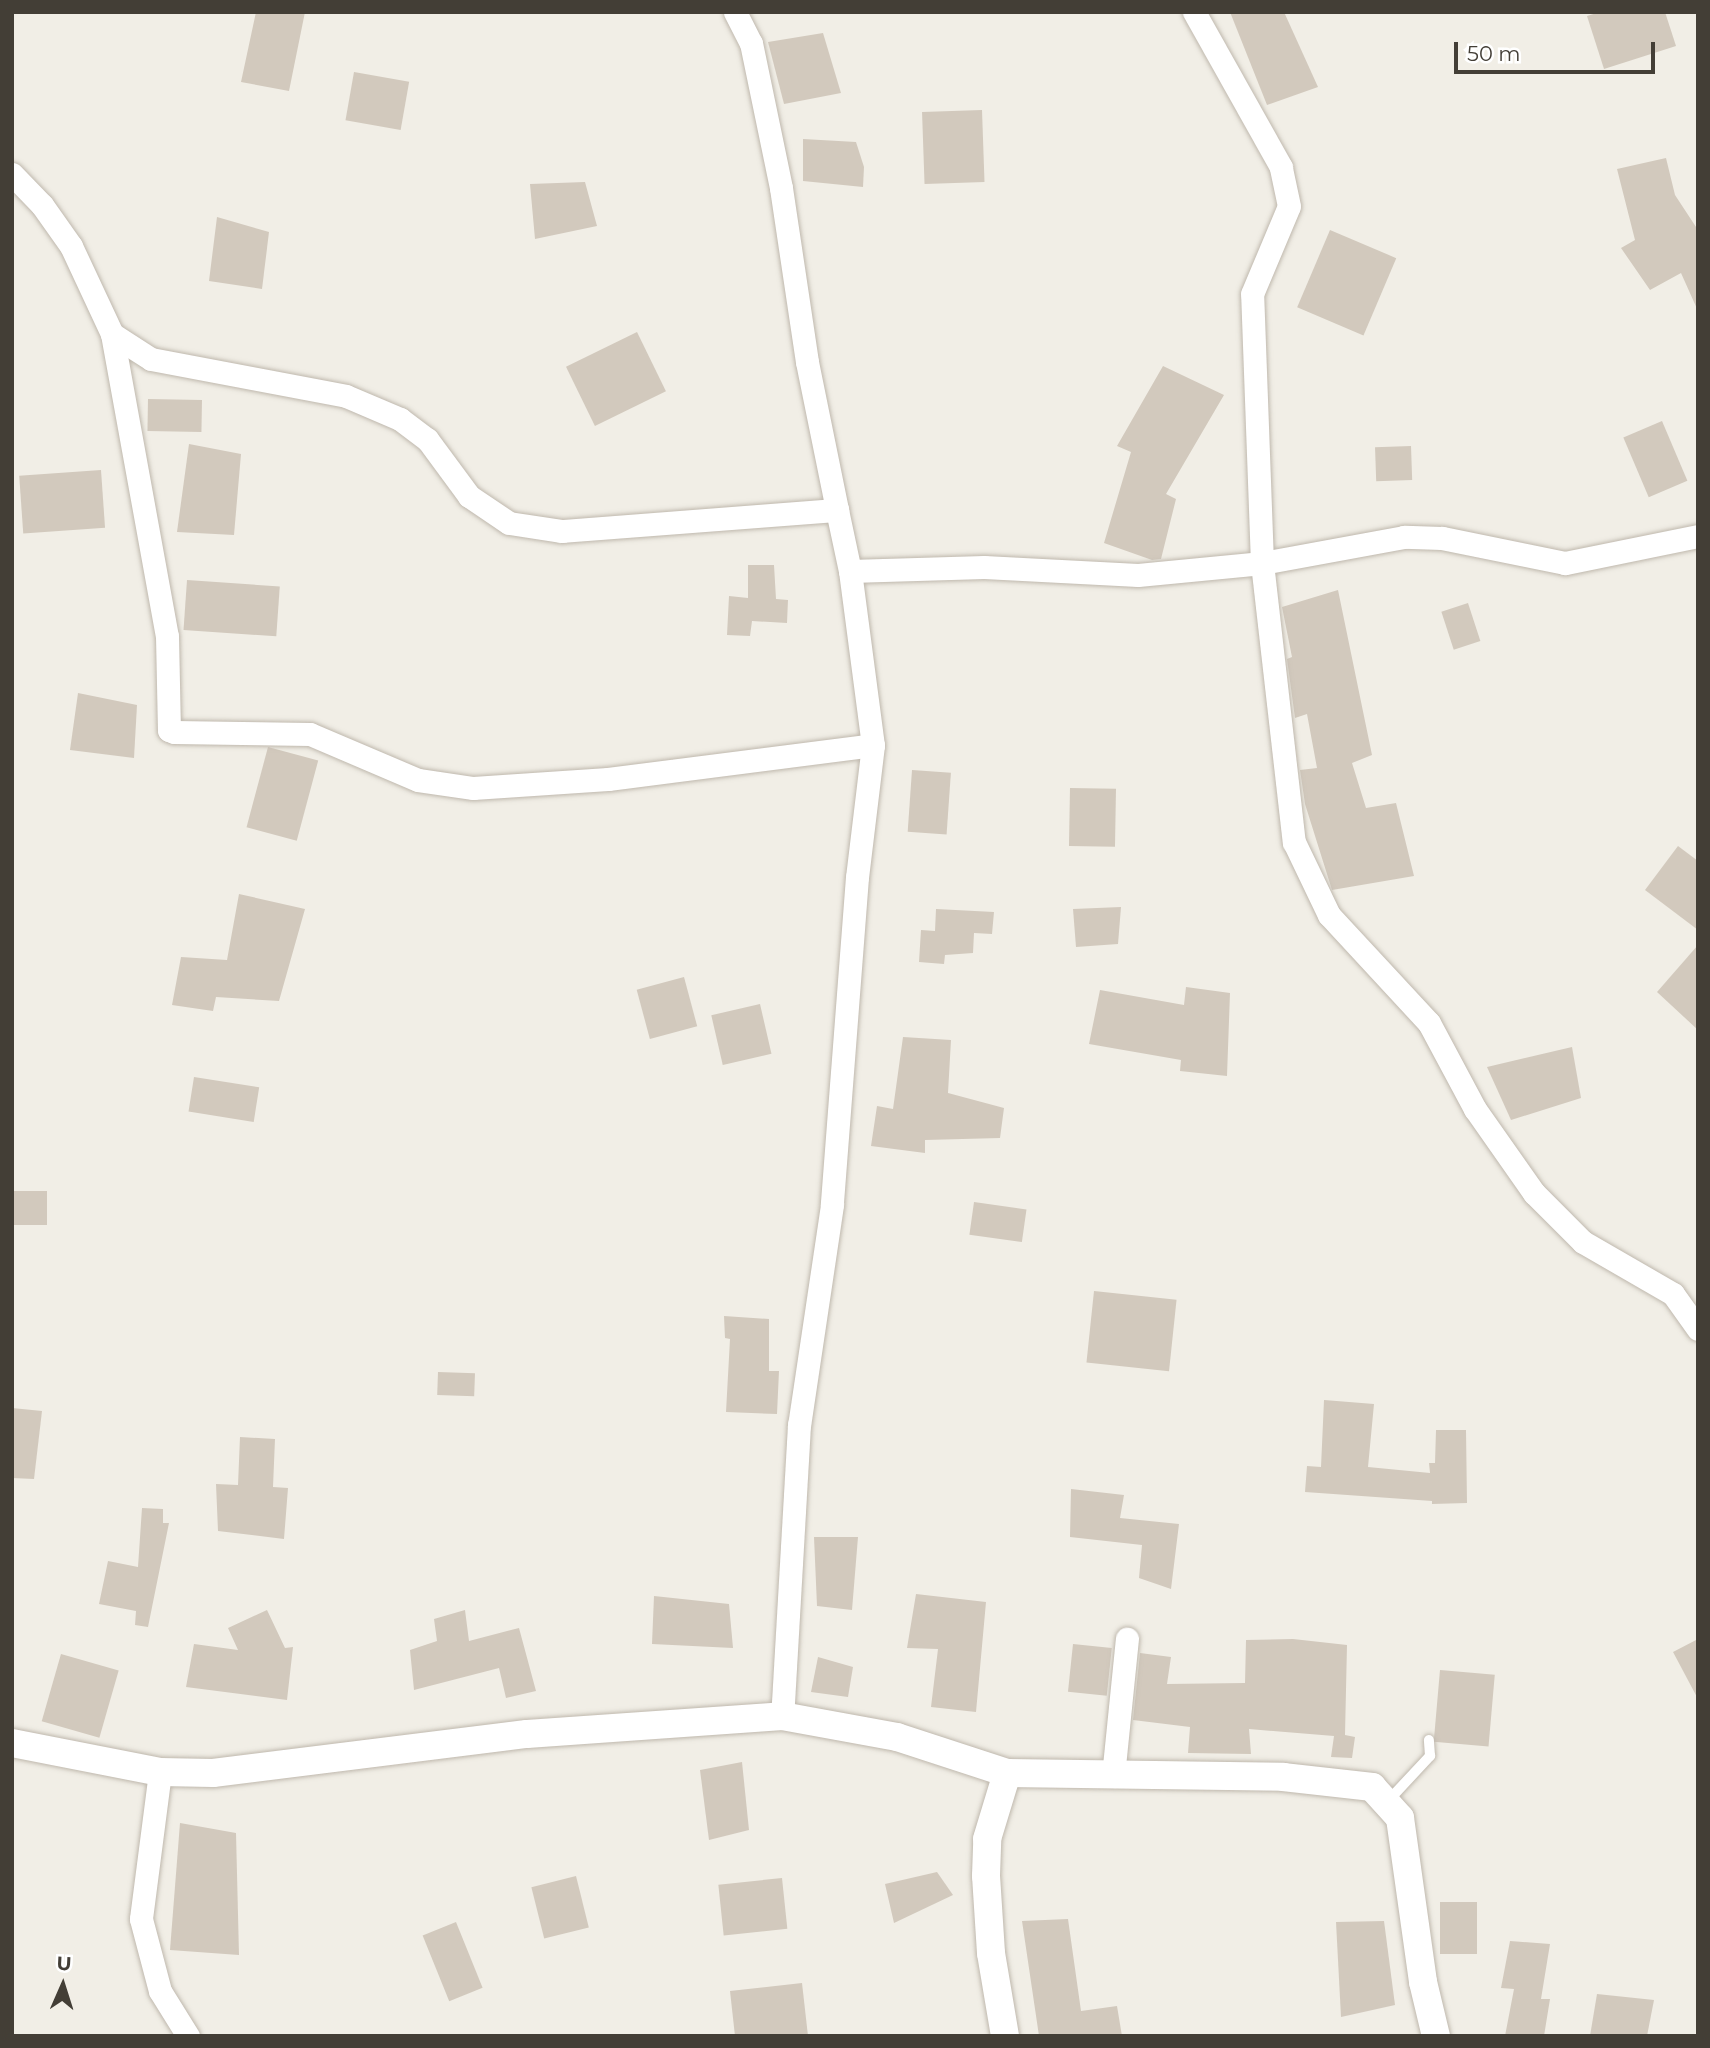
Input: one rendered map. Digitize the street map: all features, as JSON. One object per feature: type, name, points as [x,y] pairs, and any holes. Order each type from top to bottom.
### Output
[{"type":"street","points":[[735,12],[751,43],[778,175],[807,362],[850,571],[873,744],[858,877],[832,1205],[799,1426],[782,1716]]},
{"type":"street","points":[[1194,12],[1281,167],[1289,206],[1252,293],[1262,563],[1294,842],[1329,915],[1429,1023],[1475,1109],[1534,1193],[1583,1242],[1673,1294],[1698,1329]]},
{"type":"street","points":[[12,174],[42,205],[71,246],[112,334],[167,636],[169,730],[310,734],[418,780],[473,789],[608,779],[873,744]]},
{"type":"street","points":[[112,334],[151,359],[346,396],[400,419],[427,439],[468,496],[509,523],[562,531],[837,510]]},
{"type":"street","points":[[850,571],[984,567],[1138,575],[1262,563],[1345,544],[1404,537],[1442,538],[1565,563],[1698,536]]},
{"type":"street","points":[[1113,1776],[1127,1639]]},
{"type":"street","points":[[12,1743],[160,1772],[213,1773],[527,1734],[782,1716],[897,1737],[1007,1773],[1347,1782],[1372,1787],[1388,1801],[1402,1827],[1423,1982],[1436,2036]]},
{"type":"street","points":[[160,1772],[141,1919],[160,1991],[188,2036]]},
{"type":"street","points":[[1005,2036],[991,1953],[986,1876],[987,1839],[1007,1773]]},
{"type":"lane","points":[[1388,1801],[1430,1756],[1429,1741]]},
{"type":"building","points":[[256,12],[305,12],[289,91],[241,82]]},
{"type":"building","points":[[1230,12],[1284,12],[1318,87],[1267,105]]},
{"type":"building","points":[[1600,12],[1665,12],[1676,46],[1604,69],[1587,16]]},
{"type":"building","points":[[823,33],[841,93],[784,104],[768,42]]},
{"type":"building","points":[[354,72],[409,82],[401,130],[345,120]]},
{"type":"building","points":[[982,110],[985,182],[925,184],[922,112]]},
{"type":"building","points":[[803,139],[856,142],[864,167],[863,187],[803,181]]},
{"type":"building","points":[[1666,158],[1675,195],[1698,230],[1698,311],[1681,273],[1650,290],[1621,248],[1635,240],[1617,169]]},
{"type":"building","points":[[585,182],[597,226],[535,239],[530,184]]},
{"type":"building","points":[[217,217],[269,232],[262,289],[209,281]]},
{"type":"building","points":[[1330,230],[1396,258],[1363,335],[1297,307]]},
{"type":"building","points":[[637,332],[666,391],[595,426],[566,367]]},
{"type":"building","points":[[1163,366],[1224,395],[1166,494],[1176,499],[1161,559],[1152,560],[1104,543],[1131,452],[1117,446]]},
{"type":"building","points":[[148,399],[202,400],[201,432],[147,431]]},
{"type":"building","points":[[1662,421],[1687,481],[1649,497],[1623,437]]},
{"type":"building","points":[[189,444],[241,454],[234,535],[177,532]]},
{"type":"building","points":[[1411,446],[1412,480],[1376,481],[1375,447]]},
{"type":"building","points":[[101,470],[105,528],[23,534],[19,476]]},
{"type":"building","points":[[748,565],[774,565],[776,599],[788,600],[787,623],[752,621],[750,636],[727,635],[729,596],[748,598]]},
{"type":"building","points":[[187,580],[280,586],[276,636],[184,630]]},
{"type":"building","points":[[1338,590],[1372,755],[1352,763],[1366,808],[1396,803],[1414,876],[1332,890],[1305,804],[1300,770],[1317,768],[1307,714],[1295,718],[1287,659],[1292,657],[1282,607]]},
{"type":"building","points":[[1468,603],[1480,641],[1454,650],[1441,612]]},
{"type":"building","points":[[78,693],[137,705],[134,758],[70,750]]},
{"type":"building","points":[[268,747],[318,760],[297,841],[247,827]]},
{"type":"building","points":[[912,770],[951,773],[947,835],[908,832]]},
{"type":"building","points":[[1070,788],[1116,789],[1115,847],[1069,846]]},
{"type":"building","points":[[1678,846],[1698,861],[1698,930],[1645,890]]},
{"type":"building","points":[[239,894],[305,909],[279,1001],[216,997],[213,1011],[172,1005],[181,957],[227,960]]},
{"type":"building","points":[[1121,907],[1118,944],[1076,947],[1073,909]]},
{"type":"building","points":[[936,909],[994,912],[992,934],[974,933],[973,953],[945,955],[944,964],[919,962],[921,930],[935,931]]},
{"type":"building","points":[[1698,945],[1698,1030],[1657,992]]},
{"type":"building","points":[[684,977],[697,1026],[650,1039],[637,990]]},
{"type":"building","points":[[1186,987],[1230,993],[1227,1076],[1180,1071],[1181,1060],[1089,1044],[1100,990],[1184,1005]]},
{"type":"building","points":[[760,1004],[771,1054],[723,1065],[711,1015]]},
{"type":"building","points":[[903,1037],[951,1040],[948,1093],[1004,1108],[1000,1138],[925,1140],[925,1153],[871,1146],[877,1106],[893,1109]]},
{"type":"building","points":[[1572,1047],[1581,1098],[1511,1120],[1487,1067]]},
{"type":"building","points":[[194,1077],[259,1087],[254,1122],[189,1112]]},
{"type":"building","points":[[12,1191],[47,1191],[47,1225],[12,1225]]},
{"type":"building","points":[[974,1202],[1026,1209],[1022,1242],[969,1235]]},
{"type":"building","points":[[1094,1291],[1177,1300],[1169,1371],[1086,1363]]},
{"type":"building","points":[[724,1316],[769,1319],[769,1371],[779,1371],[777,1414],[726,1412],[730,1339],[725,1338]]},
{"type":"building","points":[[438,1372],[475,1373],[474,1396],[437,1395]]},
{"type":"building","points":[[1324,1400],[1374,1404],[1368,1467],[1430,1473],[1429,1463],[1435,1463],[1436,1430],[1466,1430],[1467,1503],[1432,1504],[1432,1501],[1305,1492],[1307,1466],[1321,1467]]},
{"type":"building","points":[[12,1408],[42,1411],[34,1479],[12,1478]]},
{"type":"building","points":[[240,1437],[275,1439],[273,1487],[288,1488],[284,1539],[218,1531],[216,1484],[238,1485]]},
{"type":"building","points":[[1071,1489],[1124,1495],[1120,1518],[1179,1524],[1171,1589],[1139,1578],[1142,1545],[1070,1537]]},
{"type":"building","points":[[142,1508],[163,1509],[163,1523],[169,1523],[148,1627],[135,1625],[136,1611],[99,1604],[108,1561],[138,1567]]},
{"type":"building","points":[[814,1537],[858,1537],[852,1610],[817,1606]]},
{"type":"building","points":[[916,1594],[986,1602],[976,1712],[931,1707],[938,1649],[907,1648]]},
{"type":"building","points":[[654,1596],[729,1604],[733,1648],[652,1644]]},
{"type":"building","points":[[267,1610],[285,1648],[293,1647],[287,1700],[186,1687],[194,1644],[238,1650],[228,1628]]},
{"type":"building","points":[[465,1610],[469,1641],[519,1628],[536,1691],[506,1698],[499,1668],[414,1690],[410,1650],[437,1641],[434,1619]]},
{"type":"building","points":[[1293,1639],[1347,1645],[1345,1735],[1355,1737],[1352,1758],[1331,1757],[1334,1736],[1249,1729],[1251,1754],[1188,1753],[1190,1727],[1133,1720],[1140,1653],[1171,1657],[1167,1684],[1245,1683],[1246,1640]]},
{"type":"building","points":[[1698,1639],[1698,1699],[1673,1652]]},
{"type":"building","points":[[1073,1644],[1112,1648],[1107,1696],[1068,1692]]},
{"type":"building","points":[[61,1654],[119,1671],[99,1738],[42,1721]]},
{"type":"building","points":[[818,1657],[853,1667],[848,1697],[811,1692]]},
{"type":"building","points":[[1440,1670],[1495,1675],[1489,1747],[1434,1742]]},
{"type":"building","points":[[742,1762],[749,1830],[709,1840],[700,1770]]},
{"type":"building","points":[[180,1823],[236,1833],[239,1955],[170,1950]]},
{"type":"building","points":[[937,1872],[953,1895],[894,1923],[885,1884]]},
{"type":"building","points":[[576,1876],[589,1927],[544,1939],[531,1887]]},
{"type":"building","points":[[782,1878],[787,1929],[724,1935],[718,1885]]},
{"type":"building","points":[[1440,1902],[1477,1902],[1477,1954],[1440,1954]]},
{"type":"building","points":[[1068,1919],[1081,2011],[1117,2006],[1122,2036],[1039,2036],[1022,1921]]},
{"type":"building","points":[[1384,1921],[1395,2005],[1341,2017],[1336,1922]]},
{"type":"building","points":[[456,1922],[483,1988],[449,2001],[423,1935]]},
{"type":"building","points":[[1510,1941],[1550,1944],[1541,1999],[1550,1999],[1544,2036],[1505,2036],[1514,1989],[1501,1988]]},
{"type":"building","points":[[802,1983],[808,2036],[735,2036],[730,1991]]},
{"type":"building","points":[[1597,1994],[1654,2000],[1647,2036],[1590,2036]]}]
